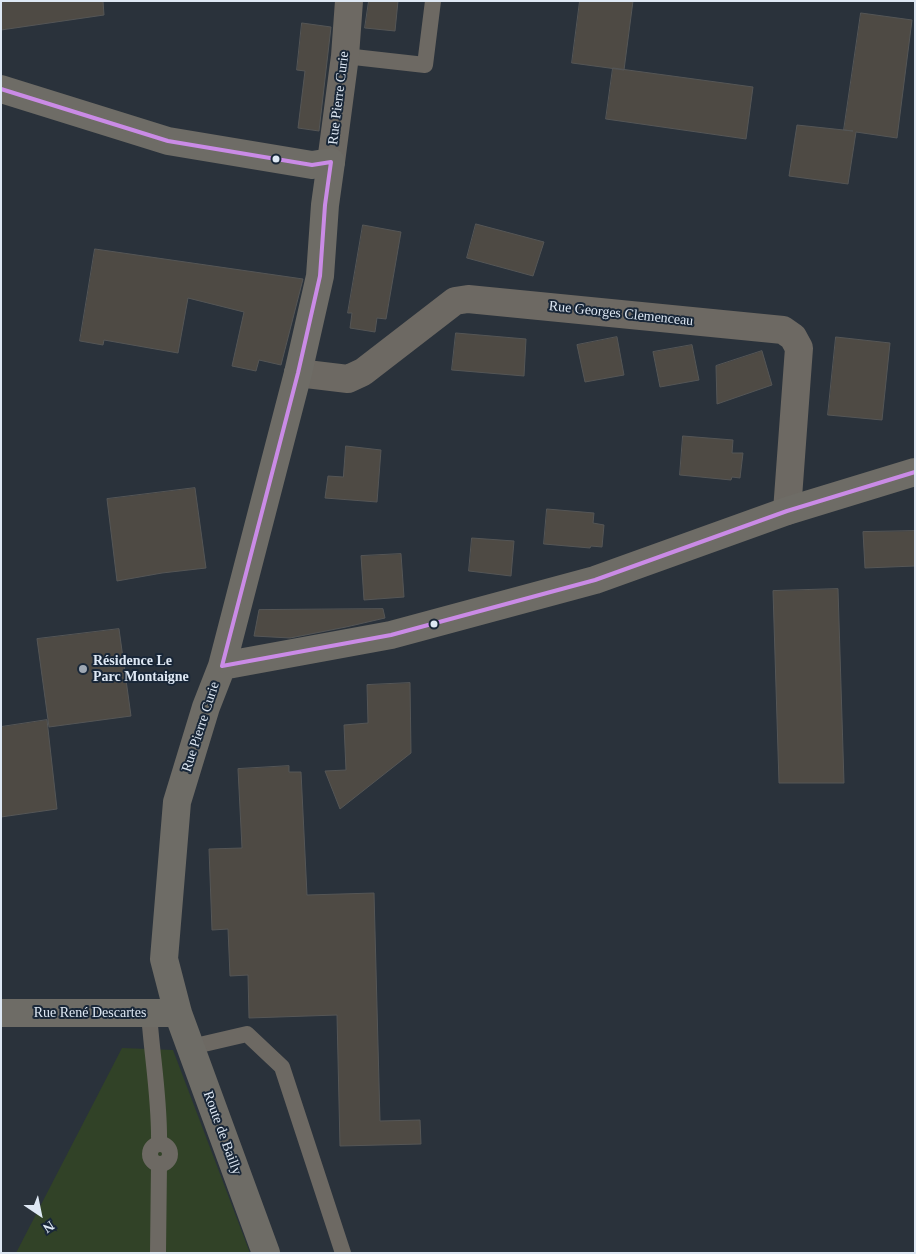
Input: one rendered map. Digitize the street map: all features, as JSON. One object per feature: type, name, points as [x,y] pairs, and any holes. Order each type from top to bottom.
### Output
[{"type":"street","name":"Rue Pierre Curie","points":[[178,1013],[164,959],[177,802],[206,707],[222,666],[298,373],[320,276],[331,162],[345,56],[349,1]]},
{"type":"street","points":[[1,89],[168,142],[312,166],[331,162]]},
{"type":"street","name":"Rue Georges Clemenceau","points":[[298,373],[348,379],[362,372],[455,301],[468,299],[783,330],[793,337],[799,348],[787,511]]},
{"type":"street","points":[[222,666],[391,635],[594,580],[787,511],[915,472]]},
{"type":"street","name":"Rue René Descartes","points":[[1,1013],[178,1013]]},
{"type":"street","name":"Route de Bailly","points":[[178,1013],[266,1253]]},
{"type":"lane","points":[[345,56],[425,65],[433,1]]},
{"type":"lane","points":[[149,1013],[154,1076],[160,1111],[160,1144],[166,1146],[170,1155],[165,1162],[159,1164],[158,1253]]},
{"type":"lane","points":[[191,1047],[247,1034],[282,1067],[343,1253]]},
{"type":"green space","points":[[122,1048],[173,1050],[250,1253],[16,1253]]},
{"type":"building","points":[[1,1],[103,1],[104,15],[1,30]]},
{"type":"building","points":[[369,1],[398,1],[395,31],[365,28]]},
{"type":"building","points":[[580,1],[633,1],[624,70],[572,63]]},
{"type":"building","points":[[861,13],[912,20],[897,138],[856,132],[848,184],[789,176],[797,125],[853,131],[844,130]]},
{"type":"building","points":[[302,23],[331,27],[319,131],[298,128],[305,71],[297,70]]},
{"type":"building","points":[[613,68],[753,87],[746,139],[606,119]]},
{"type":"building","points":[[476,224],[544,242],[533,276],[467,258]]},
{"type":"building","points":[[363,225],[401,232],[386,319],[377,318],[375,332],[350,328],[352,313],[348,313]]},
{"type":"building","points":[[95,249],[303,279],[281,365],[259,360],[256,371],[232,366],[244,312],[188,298],[178,353],[104,340],[103,345],[80,341]]},
{"type":"building","points":[[456,333],[526,339],[524,376],[452,370]]},
{"type":"building","points":[[617,337],[624,375],[585,382],[577,345]]},
{"type":"building","points":[[836,337],[890,343],[882,420],[828,415]]},
{"type":"building","points":[[692,345],[699,380],[660,387],[653,352]]},
{"type":"building","points":[[762,351],[772,385],[717,404],[716,366]]},
{"type":"building","points":[[683,436],[733,440],[732,453],[743,453],[740,478],[732,477],[731,480],[680,475]]},
{"type":"building","points":[[346,446],[381,450],[377,502],[325,498],[328,476],[343,477]]},
{"type":"building","points":[[195,488],[206,568],[117,581],[107,499]]},
{"type":"building","points":[[547,509],[594,513],[593,523],[604,525],[602,547],[591,546],[590,548],[544,544]]},
{"type":"building","points":[[915,531],[915,566],[865,568],[863,532]]},
{"type":"building","points":[[472,538],[514,541],[511,576],[469,571]]},
{"type":"building","points":[[401,554],[404,597],[364,600],[361,556]]},
{"type":"building","points":[[838,589],[844,783],[779,783],[773,591]]},
{"type":"building","points":[[383,609],[385,618],[346,627],[290,638],[254,636],[259,610]]},
{"type":"building","name":"Résidence Le Parc Montaigne","points":[[119,629],[131,716],[49,727],[37,639]]},
{"type":"building","points":[[410,683],[411,753],[340,809],[325,771],[346,770],[344,725],[368,723],[367,685]]},
{"type":"building","points":[[47,720],[57,809],[1,817],[1,727]]},
{"type":"building","points":[[289,766],[289,772],[301,772],[307,895],[374,893],[380,1121],[420,1120],[421,1144],[340,1146],[337,1015],[249,1018],[248,975],[230,976],[228,929],[212,930],[209,849],[242,848],[238,769]]},
{"type":"transit line","points":[[1,89],[168,141],[312,165],[331,162],[325,205],[320,276],[298,373],[222,666],[391,635],[595,580],[787,511],[915,472]]},
{"type":"place","name":"Résidence Le Parc Montaigne","points":[[83,669]]}]
